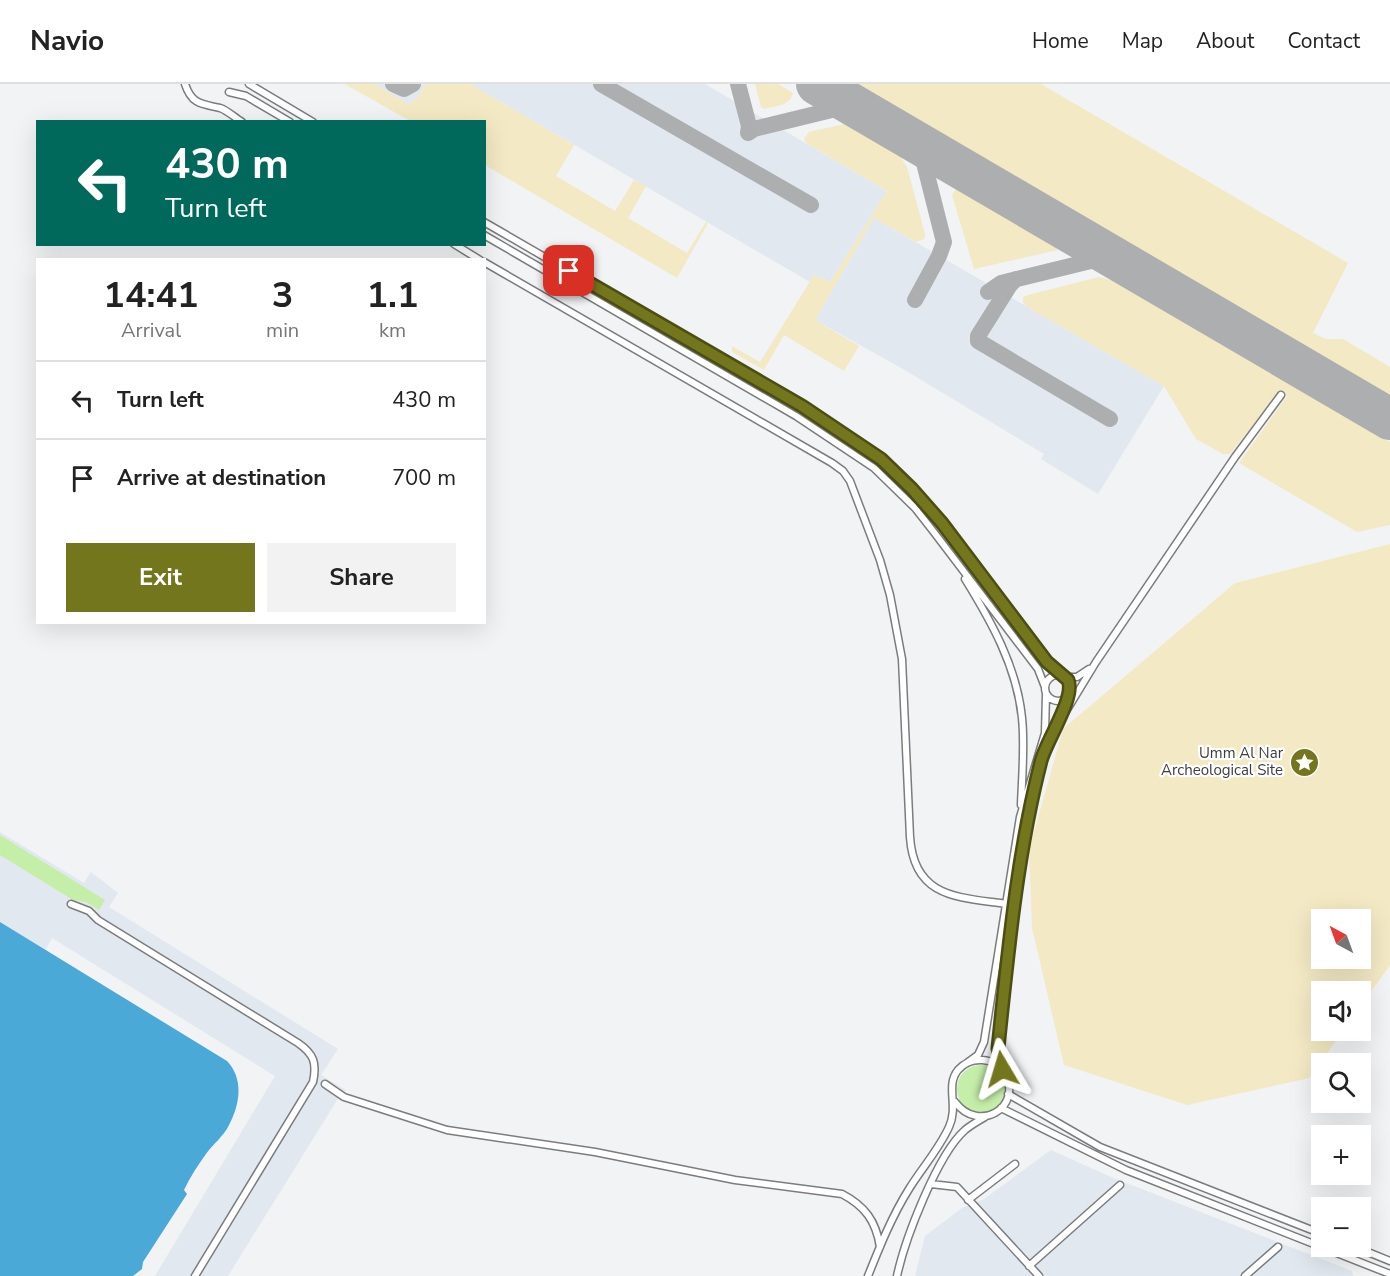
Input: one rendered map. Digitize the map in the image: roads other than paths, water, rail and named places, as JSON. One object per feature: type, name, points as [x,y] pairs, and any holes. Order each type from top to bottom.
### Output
[{"type":"street","points":[[185,84],[200,105],[221,109],[239,120]]},
{"type":"street","points":[[249,84],[310,120]]},
{"type":"street","points":[[229,92],[246,96],[287,120]]},
{"type":"street","points":[[486,223],[802,406],[881,459],[909,485],[942,523],[1047,662],[1070,684],[1061,717]]},
{"type":"street","points":[[486,236],[824,433],[874,468],[915,508],[933,531],[1038,669],[1046,690],[1055,700],[1068,695],[1085,680]]},
{"type":"street","points":[[457,246],[477,258]]},
{"type":"street","points":[[486,263],[832,463],[847,476],[884,572],[901,652],[910,837],[915,864],[923,877],[941,892],[955,897],[1006,904]]},
{"type":"street","points":[[897,1276],[904,1248],[931,1184],[957,1140],[965,1130],[1001,1108],[1008,1095],[1008,1082],[1002,1069],[998,1048],[1028,818],[1042,756],[1061,717],[1096,662],[1235,458],[1281,395]]},
{"type":"street","points":[[933,531],[997,633],[1014,682],[1022,717],[1020,817]]},
{"type":"street","points":[[868,1276],[907,1191],[950,1125],[955,1102],[951,1084],[960,1068],[978,1055],[984,1042],[1020,817],[1045,734],[1046,690],[1049,679],[1077,676],[1096,662]]},
{"type":"street","points":[[71,904],[89,911],[98,920],[298,1043],[312,1055],[316,1062],[313,1082],[195,1276]]},
{"type":"street","points":[[967,1063],[989,1061],[1002,1069]]},
{"type":"street","points":[[325,1083],[344,1096],[447,1130],[595,1152],[735,1180],[842,1194],[854,1200],[869,1215],[878,1233],[880,1247]]},
{"type":"street","points":[[1008,1095],[1100,1147],[1311,1230]]},
{"type":"street","points":[[955,1102],[967,1114],[985,1117]]},
{"type":"street","points":[[1001,1108],[1126,1170],[1390,1274]]},
{"type":"street","points":[[968,1200],[1015,1164]]},
{"type":"street","points":[[931,1184],[957,1187],[1039,1276]]},
{"type":"street","points":[[1029,1266],[1120,1185]]},
{"type":"street","points":[[1245,1276],[1278,1247]]},
{"type":"street","points":[[1371,1253],[1390,1261]]},
{"type":"water","points":[[0,922],[227,1061],[236,1076],[238,1100],[229,1125],[194,1171],[184,1190],[187,1194],[143,1262],[142,1269],[133,1276],[0,1276]]},
{"type":"place","name":"Umm Al Nar Archeological Site","points":[[1304,762]]}]
